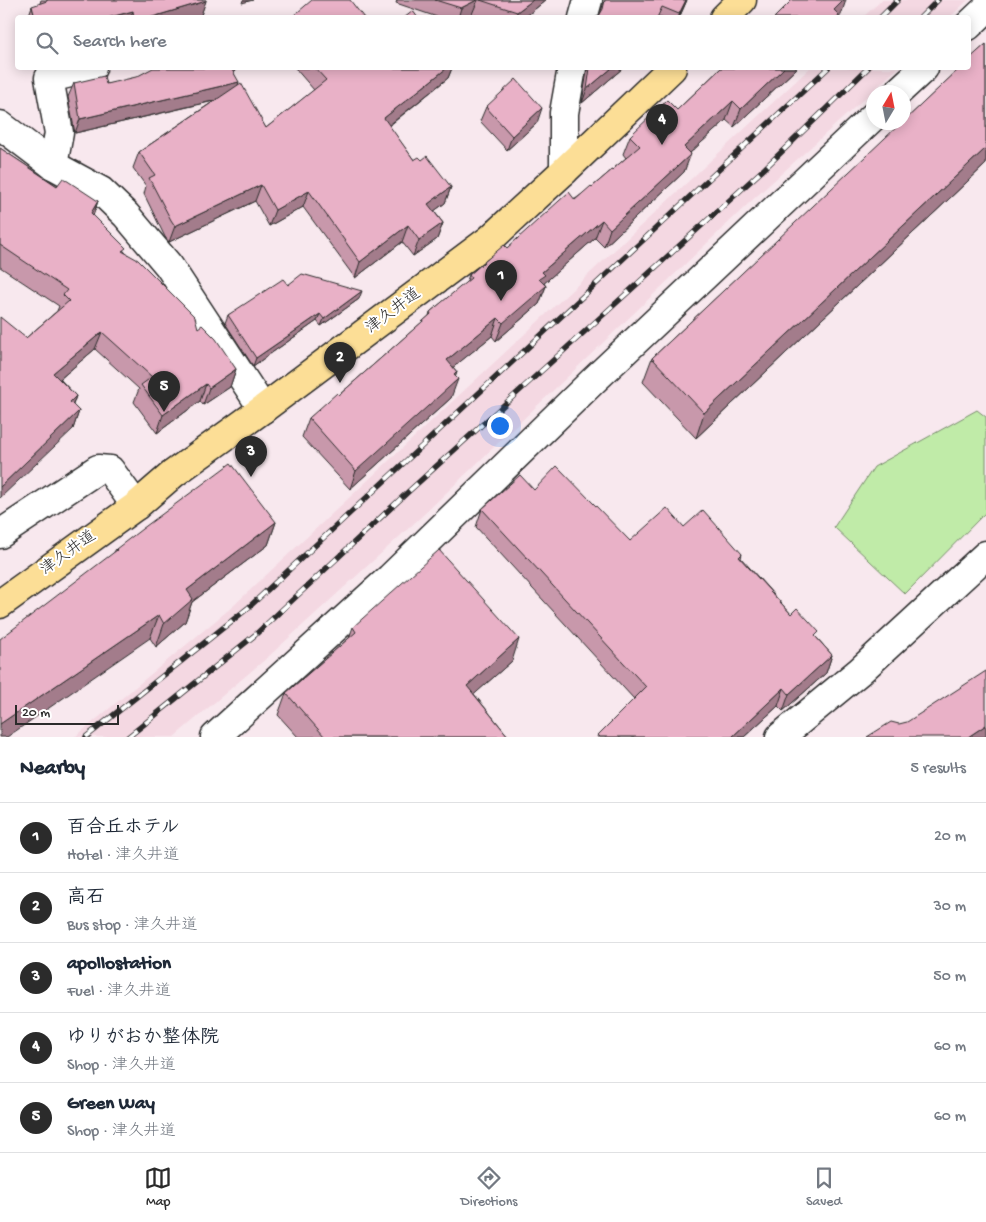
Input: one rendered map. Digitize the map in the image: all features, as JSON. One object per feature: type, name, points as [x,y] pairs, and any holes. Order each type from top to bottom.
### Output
[{"type":"main road","points":[[727,15],[742,0]]},
{"type":"main road","name":"津久井道","points":[[0,604],[136,506],[173,474],[264,410],[489,240],[564,172],[670,70]]},
{"type":"street","points":[[584,15],[588,0]]},
{"type":"street","points":[[971,23],[986,9]]},
{"type":"street","points":[[53,165],[59,133],[49,78],[83,70]]},
{"type":"street","points":[[564,172],[564,112],[572,70]]},
{"type":"street","points":[[906,85],[922,70]]},
{"type":"street","points":[[215,737],[390,578],[593,380],[866,124]]},
{"type":"street","points":[[0,125],[53,165],[101,191],[126,214],[168,266],[264,410]]},
{"type":"street","points":[[0,534],[98,469],[110,470],[136,506]]},
{"type":"street","points":[[780,737],[860,671],[986,555]]},
{"type":"shaded area","points":[[882,0],[968,0],[952,15],[865,15]]},
{"type":"shaded area","points":[[808,70],[896,70],[879,85],[866,85],[866,97],[748,204],[422,516],[268,657],[174,737],[75,737],[232,607]]},
{"type":"green space","points":[[977,410],[986,417],[986,512],[905,594],[834,527],[874,467]]},
{"type":"building","points":[[206,0],[159,15],[134,15],[133,11],[118,15],[34,15],[32,6],[47,1]]},
{"type":"building","points":[[312,0],[350,0],[362,15],[294,15]]},
{"type":"building","points":[[435,0],[477,0],[461,8]]},
{"type":"building","points":[[480,0],[533,0],[517,12]]},
{"type":"building","points":[[605,0],[686,0],[679,14],[662,7],[658,15],[600,15]]},
{"type":"building","points":[[792,0],[844,0],[834,10],[839,15],[777,15]]},
{"type":"building","points":[[413,11],[416,15],[408,15]]},
{"type":"building","points":[[986,44],[986,148],[704,413],[652,358],[894,130],[911,130],[911,114],[958,70],[971,70],[971,57]]},
{"type":"building","points":[[149,70],[232,70],[239,82],[80,119],[74,83],[104,76],[106,84],[136,77]]},
{"type":"building","points":[[317,70],[444,70],[384,118],[414,160],[419,157],[422,160],[427,156],[451,187],[428,204],[443,223],[419,240],[408,225],[360,262],[309,191],[275,210],[261,185],[175,226],[149,178],[155,175],[139,152],[241,83],[266,128],[326,80]]},
{"type":"building","points":[[590,70],[610,70],[587,89]]},
{"type":"building","points":[[719,70],[782,70],[741,109],[733,101],[684,147],[691,154],[610,229],[602,220],[542,272],[545,275],[539,279],[546,286],[503,323],[498,318],[447,360],[457,372],[454,375],[458,379],[356,471],[309,418],[337,393],[339,395],[431,314],[430,312],[471,278],[469,275],[504,245],[507,248],[569,192],[575,200],[640,146],[630,136],[667,100],[677,110]]},
{"type":"building","points":[[516,79],[542,108],[512,136],[486,107]]},
{"type":"building","points":[[0,148],[57,186],[63,178],[98,201],[91,213],[126,248],[122,251],[138,260],[195,317],[198,328],[202,325],[216,339],[236,369],[209,388],[206,384],[163,415],[141,385],[152,377],[102,332],[53,373],[76,396],[70,402],[79,411],[0,487],[0,317],[26,338],[69,301],[63,295],[67,290],[0,245]]},
{"type":"building","points":[[302,274],[362,291],[324,319],[320,314],[256,358],[228,315],[283,279],[288,285]]},
{"type":"building","points":[[231,463],[276,522],[187,590],[193,599],[164,624],[159,615],[0,724],[0,639]]},
{"type":"building","points":[[557,466],[630,541],[667,508],[684,527],[703,510],[742,554],[739,557],[791,614],[797,608],[819,632],[815,636],[832,655],[789,694],[784,688],[732,737],[600,737],[598,735],[646,687],[482,509],[520,475],[534,490]]},
{"type":"building","points":[[439,550],[519,639],[467,686],[508,736],[325,737],[286,693],[356,632],[353,627]]},
{"type":"building","points":[[986,671],[986,725],[968,737],[867,737],[891,722],[899,724],[907,722]]},
{"type":"railway","points":[[883,15],[898,0]]},
{"type":"railway","points":[[923,15],[938,0]]},
{"type":"railway","points":[[86,737],[248,608],[826,70]]},
{"type":"railway","points":[[128,737],[255,635],[409,491],[765,168],[866,70]]},
{"type":"place","name":"ゆりがおか整体院","points":[[662,145]]},
{"type":"place","name":"百合丘ホテル","points":[[501,301]]},
{"type":"place","name":"高石","points":[[340,383]]},
{"type":"place","name":"Green Way","points":[[164,412]]},
{"type":"place","name":"apollostation","points":[[251,477]]}]
